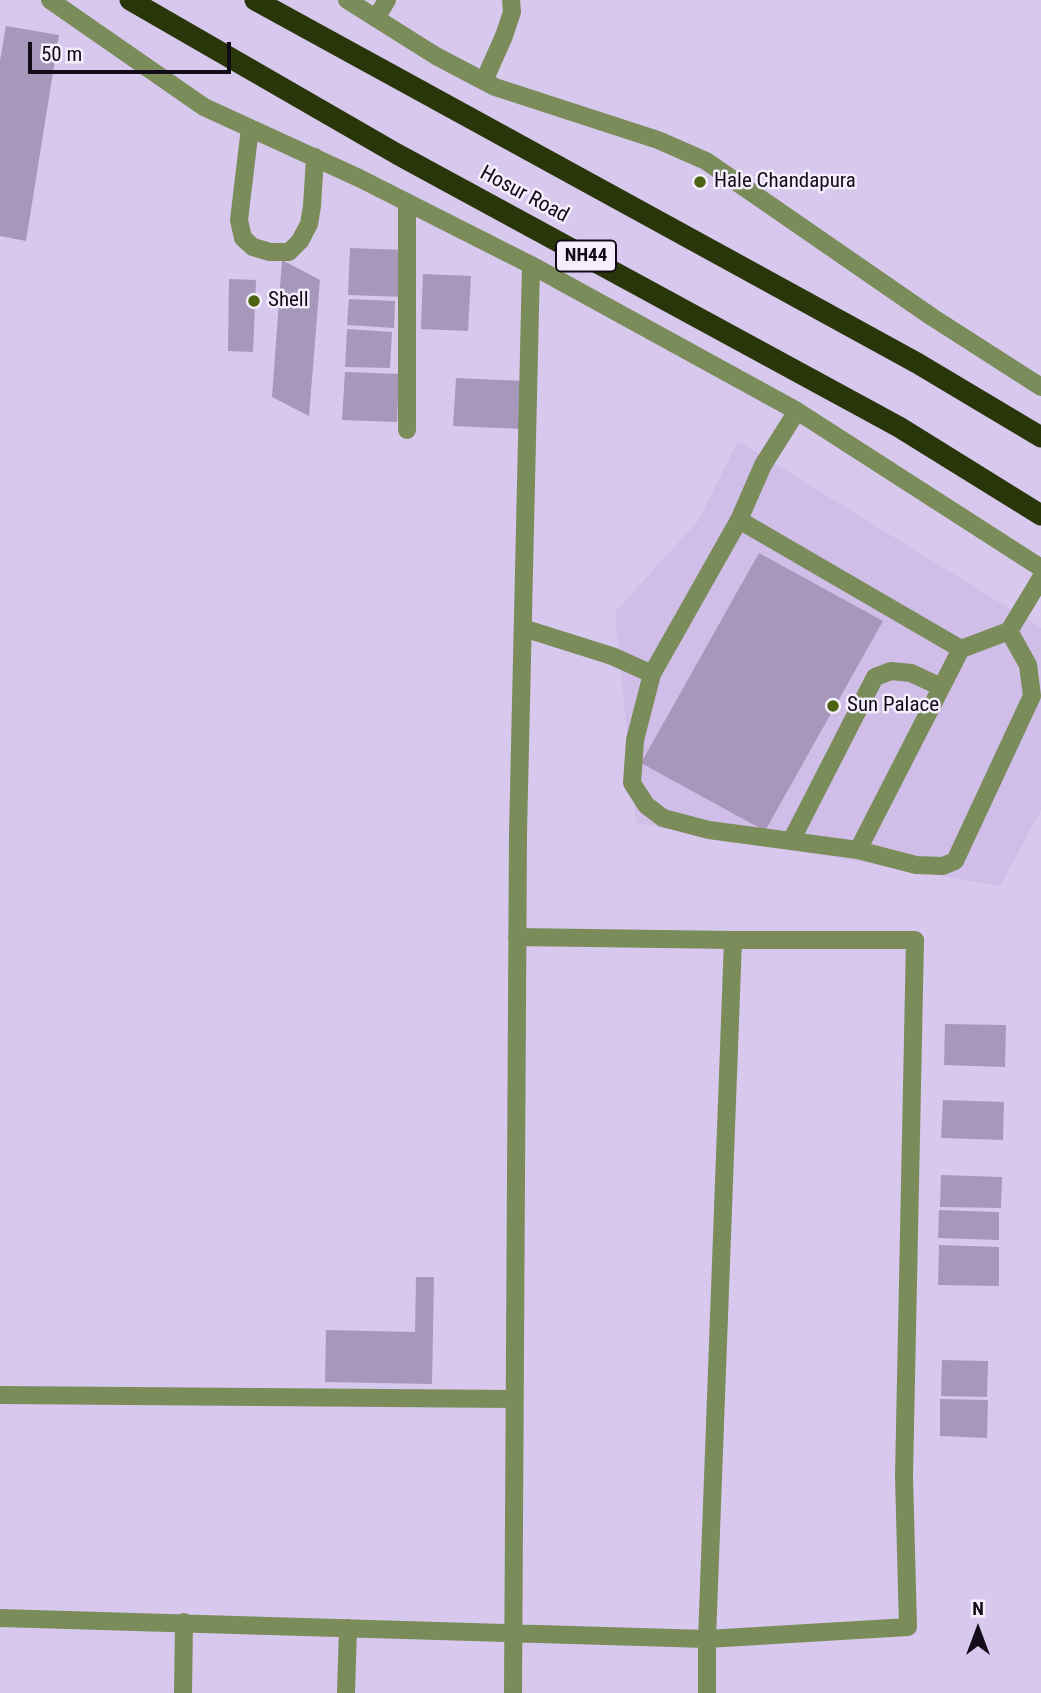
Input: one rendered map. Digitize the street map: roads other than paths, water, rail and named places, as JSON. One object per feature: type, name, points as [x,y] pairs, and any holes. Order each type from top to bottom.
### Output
[{"type":"highway","name":"Hosur Road","points":[[130,0],[397,154],[899,427],[1041,515]]},
{"type":"highway","name":"Hosur Road","points":[[257,0],[917,363],[1041,437]]},
{"type":"street","points":[[50,0],[204,107],[407,202],[531,265],[797,411],[1041,568]]},
{"type":"street","points":[[348,0],[484,81],[566,112],[658,141],[706,161],[932,317],[1041,387]]},
{"type":"street","points":[[376,18],[387,0]]},
{"type":"street","points":[[484,81],[505,36],[512,12],[511,0]]},
{"type":"street","points":[[250,128],[239,220],[243,238],[253,247],[270,252],[289,252],[300,241],[309,224],[313,206],[315,158]]},
{"type":"street","points":[[407,202],[407,430]]},
{"type":"street","points":[[513,1693],[517,937],[531,265]]},
{"type":"street","points":[[797,411],[762,465],[739,520],[652,674],[635,740],[632,783],[646,804],[663,818],[709,830],[858,850],[916,865],[943,866],[956,861],[1032,696],[1028,664],[1009,631]]},
{"type":"street","points":[[739,520],[961,649]]},
{"type":"street","points":[[858,850],[961,649],[1009,631],[1041,578]]},
{"type":"street","points":[[523,628],[611,656],[652,674]]},
{"type":"street","points":[[791,841],[875,677],[891,671],[911,673],[941,687]]},
{"type":"street","points":[[0,1618],[184,1622],[513,1636],[707,1639],[908,1627],[904,1476],[915,940],[517,937]]},
{"type":"street","points":[[707,1693],[733,940]]},
{"type":"street","points":[[0,1395],[515,1399]]},
{"type":"street","points":[[183,1693],[184,1622]]},
{"type":"street","points":[[346,1693],[348,1628]]},
{"type":"place","name":"Hale Chandapura","points":[[700,182]]},
{"type":"place","name":"Shell","points":[[254,301]]},
{"type":"place","name":"Sun Palace","points":[[833,706]]}]
